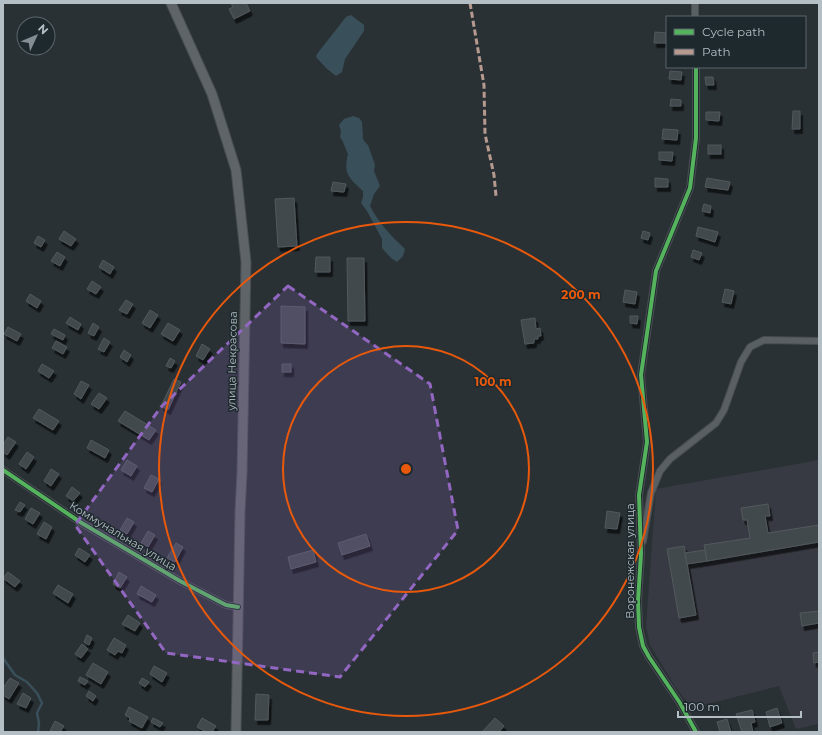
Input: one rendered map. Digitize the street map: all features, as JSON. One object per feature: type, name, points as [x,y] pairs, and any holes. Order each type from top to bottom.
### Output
[{"type":"main road","name":"улица Некрасова","points":[[171,3],[212,94],[236,170],[246,262],[236,732]]},
{"type":"street","points":[[695,3],[695,16]]},
{"type":"street","name":"Воронежская улица","points":[[696,68],[696,138],[690,188],[656,271],[641,375],[647,442],[639,495],[641,564],[638,601],[643,646],[680,703],[696,732]]},
{"type":"street","points":[[641,554],[652,493],[660,471],[670,459],[716,423],[724,410],[741,362],[750,348],[764,340],[819,341]]},
{"type":"street","name":"Коммунальная улица","points":[[3,470],[80,522],[180,581],[226,605],[238,607]]},
{"type":"highlighted area","points":[[288,286],[430,384],[458,530],[340,677],[166,653],[75,525],[161,407]]},
{"type":"shaded area","points":[[819,460],[819,724],[796,729],[779,686],[691,708],[674,685],[650,645],[646,627],[656,489]]},
{"type":"water","points":[[351,15],[364,25],[364,31],[345,59],[342,72],[336,76],[316,57],[346,17]]},
{"type":"water","points":[[353,116],[359,118],[362,122],[363,139],[368,145],[375,165],[374,171],[380,186],[374,194],[370,206],[377,218],[405,249],[403,256],[397,262],[382,248],[382,239],[361,203],[363,191],[348,175],[346,166],[348,154],[340,137],[341,131],[339,125],[344,119]]},
{"type":"building","points":[[231,3],[246,3],[250,11],[234,19],[229,9],[233,7]]},
{"type":"building","points":[[655,32],[666,33],[666,43],[654,43]]},
{"type":"building","points":[[670,71],[682,72],[681,80],[669,79]]},
{"type":"building","points":[[705,77],[713,77],[714,85],[706,85]]},
{"type":"building","points":[[671,99],[681,100],[681,106],[670,106]]},
{"type":"building","points":[[793,111],[800,111],[800,129],[792,129]]},
{"type":"building","points":[[706,112],[720,112],[719,121],[706,120]]},
{"type":"building","points":[[663,129],[678,130],[677,140],[662,139]]},
{"type":"building","points":[[708,145],[721,145],[721,154],[708,154]]},
{"type":"building","points":[[659,152],[673,152],[672,161],[659,160]]},
{"type":"building","points":[[655,178],[668,179],[668,187],[655,187]]},
{"type":"building","points":[[707,178],[730,182],[728,190],[705,187]]},
{"type":"building","points":[[333,182],[346,184],[344,192],[331,191]]},
{"type":"building","points":[[294,198],[297,246],[278,247],[275,199]]},
{"type":"building","points":[[704,204],[711,206],[710,213],[702,211]]},
{"type":"building","points":[[698,227],[718,232],[715,242],[696,236]]},
{"type":"building","points":[[64,231],[76,239],[71,246],[59,239]]},
{"type":"building","points":[[643,231],[650,233],[648,240],[641,238]]},
{"type":"building","points":[[38,236],[45,240],[41,247],[34,243]]},
{"type":"building","points":[[693,250],[702,253],[699,260],[691,257]]},
{"type":"building","points":[[57,252],[65,257],[60,266],[51,261]]},
{"type":"building","points":[[316,257],[330,257],[330,272],[315,272]]},
{"type":"building","points":[[347,258],[364,258],[365,321],[348,321]]},
{"type":"building","points":[[103,260],[114,267],[110,274],[99,267]]},
{"type":"building","points":[[92,281],[101,287],[96,294],[87,289]]},
{"type":"building","points":[[725,289],[734,291],[731,304],[722,302]]},
{"type":"building","points":[[625,290],[637,292],[635,304],[623,302]]},
{"type":"building","points":[[30,294],[41,301],[37,308],[26,301]]},
{"type":"building","points":[[126,300],[133,304],[127,314],[119,310]]},
{"type":"building","points":[[281,306],[305,307],[305,344],[281,343]]},
{"type":"building","points":[[150,310],[158,315],[150,328],[142,323]]},
{"type":"building","points":[[630,316],[638,316],[637,324],[630,323]]},
{"type":"building","points":[[70,317],[81,324],[78,330],[66,323]]},
{"type":"building","points":[[535,318],[536,329],[540,328],[541,336],[538,336],[538,339],[534,339],[534,343],[525,344],[521,320]]},
{"type":"building","points":[[93,323],[99,327],[94,336],[88,333]]},
{"type":"building","points":[[168,323],[180,330],[173,341],[161,334]]},
{"type":"building","points":[[8,327],[21,334],[17,341],[4,334]]},
{"type":"building","points":[[54,329],[65,335],[63,340],[51,334]]},
{"type":"building","points":[[104,338],[110,342],[104,352],[98,349]]},
{"type":"building","points":[[56,341],[67,347],[63,354],[52,348]]},
{"type":"building","points":[[202,344],[210,349],[203,360],[196,356]]},
{"type":"building","points":[[124,350],[131,355],[127,362],[120,357]]},
{"type":"building","points":[[170,358],[175,361],[171,368],[166,366]]},
{"type":"building","points":[[42,364],[54,371],[49,378],[38,371]]},
{"type":"building","points":[[282,364],[291,364],[291,372],[282,372]]},
{"type":"building","points":[[174,379],[181,382],[168,410],[161,406]]},
{"type":"building","points":[[81,381],[89,385],[81,399],[74,394]]},
{"type":"building","points":[[99,393],[107,398],[99,409],[91,404]]},
{"type":"building","points":[[39,409],[59,421],[53,430],[33,418]]},
{"type":"building","points":[[125,411],[156,430],[149,440],[118,421]]},
{"type":"building","points":[[8,437],[16,442],[7,455],[3,452],[3,445]]},
{"type":"building","points":[[91,440],[109,450],[105,458],[87,448]]},
{"type":"building","points":[[27,452],[34,457],[26,469],[19,464]]},
{"type":"building","points":[[127,460],[137,466],[131,476],[121,470]]},
{"type":"building","points":[[51,469],[59,474],[51,486],[44,481]]},
{"type":"building","points":[[151,475],[159,479],[152,492],[144,488]]},
{"type":"building","points":[[72,487],[80,493],[73,501],[66,496]]},
{"type":"building","points":[[20,502],[25,505],[20,512],[15,510]]},
{"type":"building","points":[[768,504],[770,516],[765,516],[768,533],[819,525],[819,542],[707,561],[704,545],[750,538],[747,520],[743,520],[741,508]]},
{"type":"building","points":[[31,508],[40,513],[33,524],[25,519]]},
{"type":"building","points":[[607,511],[620,513],[617,529],[605,528]]},
{"type":"building","points":[[127,518],[134,522],[127,534],[120,530]]},
{"type":"building","points":[[44,522],[52,527],[46,539],[37,534]]},
{"type":"building","points":[[148,531],[155,535],[148,547],[141,543]]},
{"type":"building","points":[[366,534],[370,546],[342,555],[338,543]]},
{"type":"building","points":[[176,543],[183,547],[175,562],[167,558]]},
{"type":"building","points":[[684,546],[696,615],[679,618],[667,549]]},
{"type":"building","points":[[79,548],[90,555],[85,562],[75,555]]},
{"type":"building","points":[[313,550],[316,562],[291,569],[288,557]]},
{"type":"building","points":[[705,550],[707,561],[687,564],[685,553]]},
{"type":"building","points":[[8,572],[20,581],[15,587],[3,578]]},
{"type":"building","points":[[119,572],[127,577],[120,588],[113,584]]},
{"type":"building","points":[[58,585],[73,594],[68,603],[53,593]]},
{"type":"building","points":[[141,586],[156,595],[152,602],[137,594]]},
{"type":"building","points":[[819,611],[819,623],[802,626],[800,613]]},
{"type":"building","points":[[128,615],[140,623],[135,631],[122,624]]},
{"type":"building","points":[[87,635],[92,638],[89,645],[84,642]]},
{"type":"building","points":[[114,638],[126,645],[122,653],[118,651],[115,655],[107,650]]},
{"type":"building","points":[[82,644],[88,649],[81,658],[75,654]]},
{"type":"building","points":[[819,652],[819,662],[814,663],[813,653]]},
{"type":"building","points":[[93,663],[108,672],[101,684],[86,675]]},
{"type":"building","points":[[154,666],[167,673],[162,682],[150,674]]},
{"type":"building","points":[[80,677],[88,681],[85,685],[78,681]]},
{"type":"building","points":[[10,678],[19,683],[9,699],[3,695],[3,688]]},
{"type":"building","points":[[142,678],[149,682],[145,687],[139,683]]},
{"type":"building","points":[[89,691],[96,696],[93,701],[86,696]]},
{"type":"building","points":[[23,693],[31,698],[26,708],[17,704]]},
{"type":"building","points":[[256,694],[269,695],[268,720],[255,720]]},
{"type":"building","points":[[129,707],[148,717],[142,728],[129,721],[130,718],[125,715]]},
{"type":"building","points":[[777,708],[782,723],[770,727],[766,712]]},
{"type":"building","points":[[752,710],[755,722],[751,723],[753,732],[742,732],[736,714]]},
{"type":"building","points":[[153,718],[163,723],[160,727],[151,722]]},
{"type":"building","points":[[202,718],[216,726],[212,732],[206,732],[197,727]]},
{"type":"building","points":[[495,718],[504,726],[499,732],[482,732]]},
{"type":"building","points":[[727,719],[731,732],[720,732],[717,722]]},
{"type":"building","points":[[55,721],[64,726],[60,732],[50,731]]},
{"type":"waterway","points":[[3,658],[15,675],[27,682],[37,693],[42,703],[37,713],[39,723],[38,732]]},
{"type":"marked path","points":[[470,3],[484,85],[485,134],[494,175],[496,196]]},
{"type":"cycle path","points":[[696,68],[696,138],[690,188],[656,271],[641,375],[647,442],[639,495],[641,554],[638,601],[639,627],[643,646],[680,703],[696,732]]},
{"type":"cycle path","points":[[3,470],[80,522],[180,581],[226,605],[238,607]]}]
